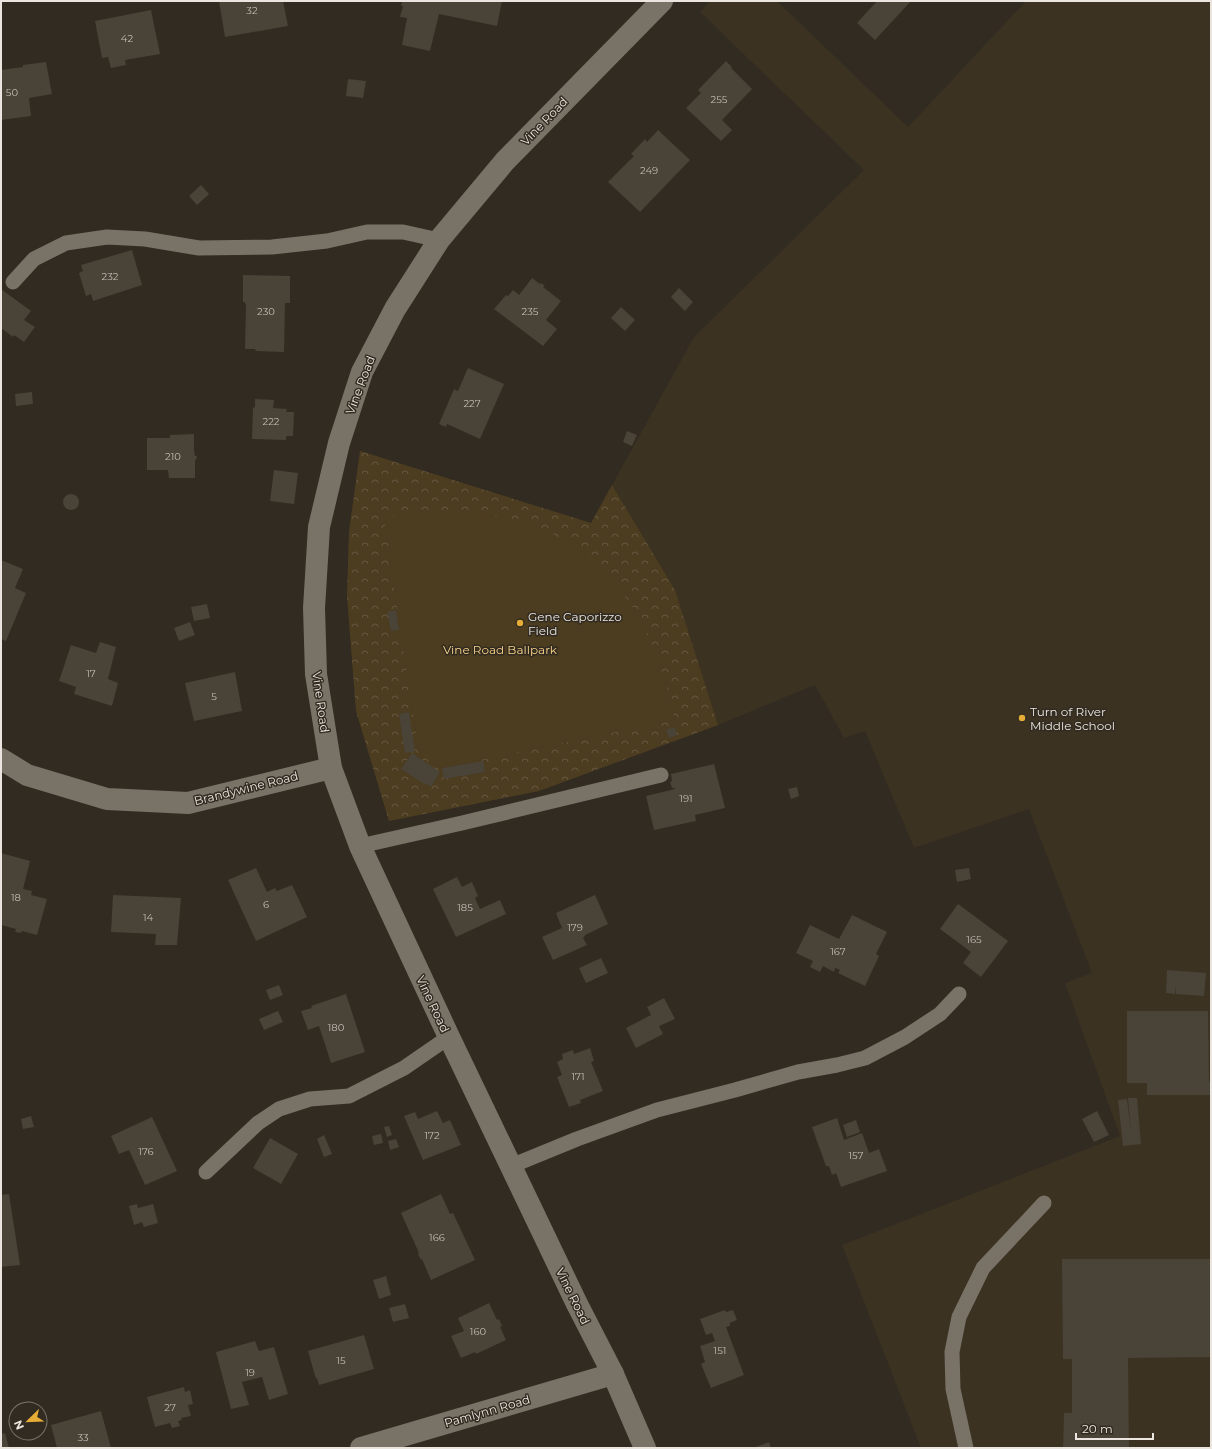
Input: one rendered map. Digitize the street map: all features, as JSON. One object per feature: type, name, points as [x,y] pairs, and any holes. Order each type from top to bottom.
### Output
[{"type":"street","name":"Vine Road","points":[[645,1448],[613,1374],[577,1304],[449,1037],[360,846],[331,768],[316,674],[314,608],[319,527],[339,444],[362,372],[395,309],[439,240],[505,161],[662,1]]},
{"type":"street","name":"Brandywine Road","points":[[1,759],[27,775],[108,799],[188,803],[251,786],[331,768]]},
{"type":"street","name":"Pamlynn Road","points":[[361,1448],[613,1374]]},
{"type":"lane","points":[[13,282],[34,259],[66,243],[107,236],[145,239],[199,248],[272,247],[327,241],[367,232],[403,232],[439,240]]},
{"type":"lane","points":[[360,846],[462,823],[661,774]]},
{"type":"lane","points":[[511,1166],[577,1139],[657,1110],[798,1072],[865,1058],[905,1037],[940,1014],[959,994]]},
{"type":"lane","points":[[206,1172],[258,1123],[278,1109],[310,1099],[349,1096],[404,1068],[449,1037]]},
{"type":"lane","points":[[966,1448],[953,1389],[952,1352],[959,1318],[983,1268],[1044,1203]]},
{"type":"shaded area","name":"Turn of River Middle School","points":[[710,1],[777,1],[908,127],[1026,1],[1211,1],[1211,1448],[921,1448],[842,1245],[1120,1136],[1065,983],[1092,973],[1029,809],[914,848],[865,731],[844,738],[815,685],[718,725],[539,791],[389,821],[356,711],[347,596],[349,532],[360,451],[591,523],[694,337],[864,170],[700,12]]},
{"type":"green space","name":"Vine Road Ballpark","points":[[360,451],[591,523],[612,485],[675,590],[718,725],[539,791],[389,821],[356,711],[347,596],[349,532]]},
{"type":"green space","name":"Gene Caporizzo Field","points":[[423,511],[471,511],[509,519],[551,533],[582,552],[607,575],[632,606],[650,640],[665,680],[675,720],[440,768],[419,754],[384,518]]},
{"type":"building","points":[[219,1],[283,1],[288,26],[225,37]]},
{"type":"building","points":[[402,1],[502,1],[497,26],[439,14],[430,51],[402,45],[407,18],[400,17],[403,6],[401,6]]},
{"type":"building","points":[[877,1],[911,1],[875,40],[857,23]]},
{"type":"building","points":[[151,10],[160,54],[125,60],[126,65],[111,68],[108,57],[102,58],[95,21]]},
{"type":"building","points":[[726,61],[752,89],[722,120],[732,130],[721,141],[686,108],[701,93],[698,90]]},
{"type":"building","points":[[46,62],[52,94],[29,98],[31,116],[1,120],[1,70]]},
{"type":"building","points":[[348,79],[366,81],[363,98],[346,96]]},
{"type":"building","points":[[658,130],[690,160],[640,212],[608,182],[634,156],[631,154],[645,139],[647,142]]},
{"type":"building","points":[[201,185],[209,194],[197,205],[189,196]]},
{"type":"building","points":[[132,250],[142,285],[93,301],[91,294],[86,296],[79,273],[83,271],[81,265]]},
{"type":"building","points":[[243,275],[290,276],[290,303],[285,303],[284,352],[245,349],[246,306],[245,302],[243,302]]},
{"type":"building","points":[[532,278],[545,286],[543,287],[561,301],[546,320],[557,329],[543,346],[494,309],[506,295],[508,296],[513,290],[519,295]]},
{"type":"building","points":[[679,288],[693,302],[685,311],[671,297]]},
{"type":"building","points":[[1,289],[31,311],[24,320],[35,327],[24,342],[14,335],[13,337],[1,328]]},
{"type":"building","points":[[621,307],[635,320],[625,331],[611,318]]},
{"type":"building","points":[[468,368],[504,384],[480,439],[447,424],[446,427],[439,424],[454,389],[458,391]]},
{"type":"building","points":[[32,392],[33,404],[16,406],[15,394]]},
{"type":"building","points":[[255,399],[274,400],[273,408],[287,409],[286,412],[294,412],[293,436],[286,436],[286,440],[252,439],[253,408],[255,407]]},
{"type":"building","points":[[627,431],[637,435],[632,446],[623,442]]},
{"type":"building","points":[[194,434],[194,450],[195,456],[197,456],[195,460],[195,478],[169,478],[168,470],[147,470],[147,438],[170,438],[170,435]]},
{"type":"building","points":[[274,470],[298,473],[294,504],[270,501]]},
{"type":"building","points":[[71,494],[78,499],[79,502],[74,509],[71,510],[64,505],[63,502],[68,495]]},
{"type":"building","points":[[1,560],[23,569],[15,588],[26,593],[6,641],[1,639]]},
{"type":"building","points":[[207,604],[210,618],[194,621],[191,607]]},
{"type":"building","points":[[396,610],[399,630],[391,631],[387,612]]},
{"type":"building","points":[[190,622],[195,635],[179,641],[174,628]]},
{"type":"building","points":[[100,642],[116,647],[108,679],[118,683],[112,706],[74,694],[76,687],[59,681],[71,645],[96,653]]},
{"type":"building","points":[[235,672],[242,711],[194,721],[185,683]]},
{"type":"building","points":[[409,712],[415,751],[405,753],[399,714]]},
{"type":"building","points":[[675,727],[677,735],[669,738],[666,730]]},
{"type":"building","points":[[412,753],[440,772],[431,787],[401,769]]},
{"type":"building","points":[[483,761],[485,772],[444,779],[442,768]]},
{"type":"building","points":[[714,764],[725,808],[695,815],[696,821],[654,830],[646,796],[675,789],[672,788],[670,782],[672,781],[671,774]]},
{"type":"building","points":[[797,787],[799,796],[791,799],[788,789]]},
{"type":"building","points":[[1,853],[30,861],[23,889],[32,891],[31,895],[47,899],[37,935],[22,931],[21,933],[15,932],[16,929],[1,925]]},
{"type":"building","points":[[256,868],[267,892],[275,888],[277,891],[292,885],[307,917],[256,941],[228,880]]},
{"type":"building","points":[[969,868],[971,879],[957,882],[955,870]]},
{"type":"building","points":[[457,877],[462,887],[472,882],[478,896],[475,898],[480,909],[500,900],[506,914],[456,937],[433,889]]},
{"type":"building","points":[[113,895],[181,898],[177,945],[155,945],[156,934],[111,932]]},
{"type":"building","points":[[595,895],[608,924],[585,935],[583,938],[587,945],[553,960],[542,937],[562,928],[556,913]]},
{"type":"building","points":[[958,904],[1008,941],[981,977],[963,963],[971,952],[940,929]]},
{"type":"building","points":[[852,915],[887,932],[876,954],[879,956],[865,986],[838,973],[840,970],[835,968],[834,972],[823,966],[820,972],[810,967],[813,961],[796,953],[810,925],[839,939]]},
{"type":"building","points":[[601,958],[608,973],[586,983],[579,968]]},
{"type":"building","points":[[1167,970],[1206,973],[1204,996],[1176,994],[1176,986],[1175,994],[1166,993]]},
{"type":"building","points":[[279,985],[283,995],[270,1000],[266,990]]},
{"type":"building","points":[[346,994],[365,1052],[331,1063],[319,1026],[308,1030],[301,1011]]},
{"type":"building","points":[[664,998],[675,1019],[659,1026],[663,1034],[636,1048],[626,1028],[651,1015],[647,1007]]},
{"type":"building","points":[[278,1011],[283,1022],[264,1030],[259,1019]]},
{"type":"building","points":[[1127,1011],[1208,1011],[1209,1082],[1211,1082],[1211,1095],[1147,1095],[1147,1083],[1127,1083]]},
{"type":"building","points":[[590,1048],[594,1061],[591,1062],[603,1091],[580,1100],[581,1103],[569,1107],[557,1077],[562,1075],[557,1062],[563,1059],[562,1054],[573,1050],[574,1054]]},
{"type":"building","points":[[1128,1098],[1137,1098],[1141,1144],[1123,1146],[1118,1100],[1127,1099],[1131,1133]]},
{"type":"building","points":[[437,1111],[443,1123],[450,1120],[461,1145],[423,1160],[404,1116],[415,1112],[418,1119]]},
{"type":"building","points":[[1097,1111],[1109,1135],[1094,1142],[1082,1119]]},
{"type":"building","points":[[31,1116],[34,1127],[23,1129],[21,1119]]},
{"type":"building","points":[[152,1117],[177,1171],[145,1185],[129,1150],[119,1154],[111,1136]]},
{"type":"building","points":[[837,1118],[844,1140],[862,1133],[869,1153],[879,1149],[887,1171],[841,1187],[836,1173],[832,1175],[829,1166],[826,1166],[812,1127]]},
{"type":"building","points":[[856,1120],[860,1132],[847,1137],[843,1125]]},
{"type":"building","points":[[389,1126],[392,1135],[387,1137],[384,1127]]},
{"type":"building","points":[[381,1134],[383,1143],[374,1145],[372,1136]]},
{"type":"building","points":[[324,1135],[332,1154],[324,1157],[317,1139]]},
{"type":"building","points":[[270,1138],[298,1154],[281,1184],[253,1168]]},
{"type":"building","points":[[396,1139],[399,1147],[390,1150],[388,1141]]},
{"type":"building","points":[[9,1194],[20,1265],[1,1267],[1,1195]]},
{"type":"building","points":[[441,1194],[450,1214],[453,1213],[475,1260],[431,1280],[422,1259],[421,1260],[418,1254],[419,1253],[401,1213]]},
{"type":"building","points":[[137,1204],[138,1208],[153,1204],[158,1223],[144,1227],[142,1222],[134,1225],[129,1206]]},
{"type":"building","points":[[1062,1259],[1211,1259],[1211,1357],[1128,1358],[1129,1448],[1063,1448],[1064,1413],[1072,1413],[1072,1359],[1063,1359]]},
{"type":"building","points":[[386,1276],[391,1295],[379,1299],[373,1280]]},
{"type":"building","points":[[489,1303],[497,1320],[499,1319],[502,1326],[500,1327],[506,1340],[476,1354],[475,1352],[461,1358],[451,1336],[464,1331],[458,1318]]},
{"type":"building","points":[[405,1304],[409,1318],[393,1322],[389,1308]]},
{"type":"building","points":[[725,1310],[726,1312],[733,1310],[737,1320],[730,1323],[730,1326],[726,1327],[744,1375],[711,1388],[701,1364],[705,1362],[700,1346],[715,1341],[712,1333],[706,1335],[700,1319]]},
{"type":"building","points":[[364,1335],[374,1369],[319,1385],[308,1351]]},
{"type":"building","points":[[255,1341],[259,1351],[274,1347],[288,1394],[269,1400],[262,1377],[242,1382],[249,1405],[231,1409],[216,1352]]},
{"type":"building","points":[[184,1387],[185,1392],[190,1390],[193,1404],[188,1405],[191,1416],[181,1418],[182,1420],[178,1421],[180,1426],[172,1428],[170,1423],[155,1427],[147,1397]]},
{"type":"building","points":[[101,1411],[111,1448],[57,1448],[51,1425]]},
{"type":"building","points":[[5,1433],[9,1448],[1,1448],[1,1434]]},
{"type":"building","points":[[769,1442],[771,1448],[753,1448]]},
{"type":"place","name":"Gene Caporizzo Field","points":[[520,623]]},
{"type":"place","name":"Turn of River Middle School","points":[[1022,718]]}]
